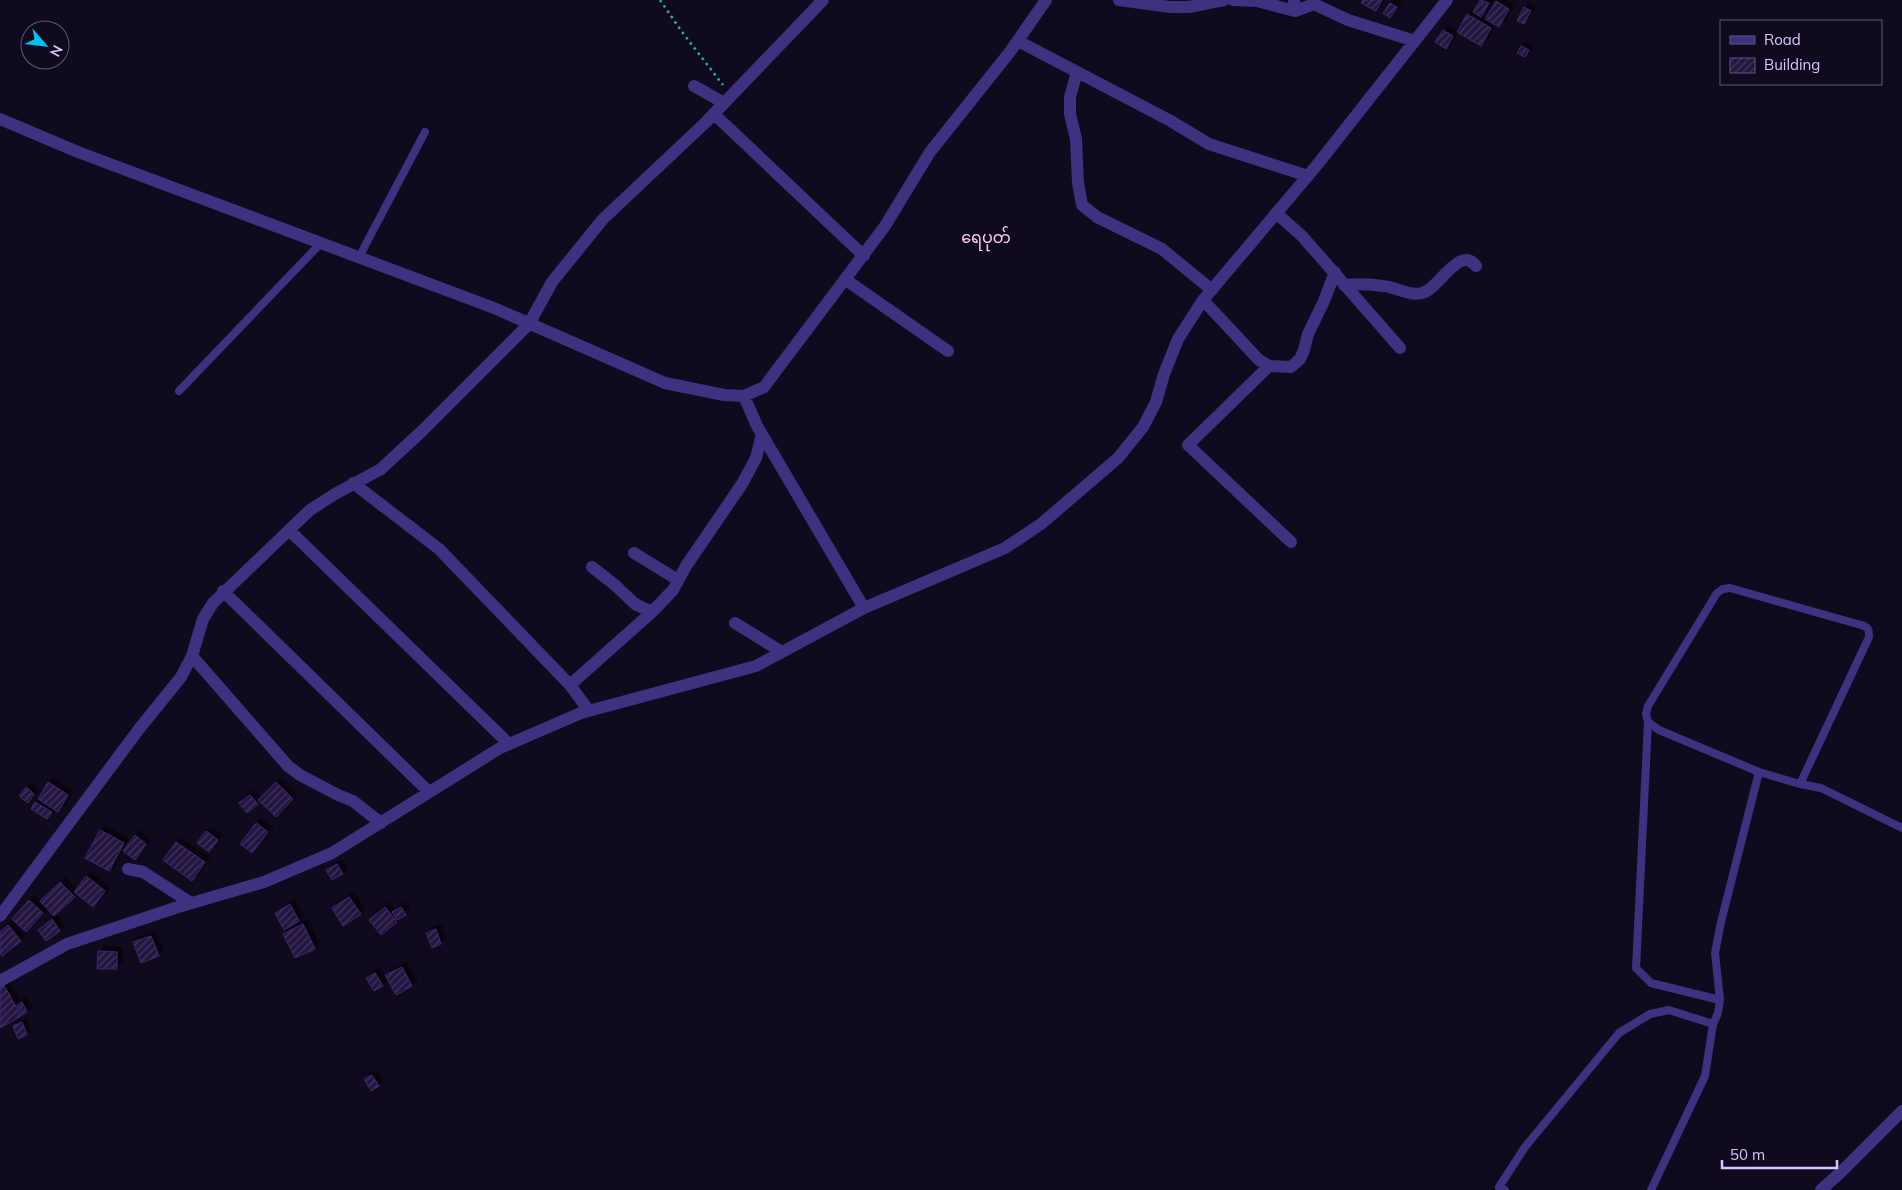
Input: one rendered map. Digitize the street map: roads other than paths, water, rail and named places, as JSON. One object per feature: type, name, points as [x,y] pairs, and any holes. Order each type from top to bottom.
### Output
[{"type":"street","points":[[0,916],[181,677],[192,656],[203,619],[213,603],[310,510],[380,469],[422,432],[529,324],[552,282],[603,219],[728,100],[822,0]]},
{"type":"street","points":[[0,119],[78,152],[494,308],[665,383],[714,394],[744,396],[764,387],[846,280],[885,226],[930,152],[1018,41],[1046,0]]},
{"type":"street","points":[[1118,0],[1170,7],[1189,7],[1224,0]]},
{"type":"street","points":[[1233,0],[1295,6],[1314,4],[1348,20],[1415,41]]},
{"type":"street","points":[[0,981],[67,944],[273,878],[332,853],[500,748],[589,711],[756,666],[864,608],[1005,548],[1041,524],[1118,458],[1143,427],[1156,402],[1164,374],[1178,339],[1203,300],[1308,176],[1447,0]]},
{"type":"street","points":[[1018,41],[1169,120],[1209,144],[1308,176]]},
{"type":"street","points":[[1077,72],[1070,97],[1070,114],[1076,140],[1078,183],[1082,206],[1097,217],[1162,249],[1212,290]]},
{"type":"street","points":[[694,86],[728,100]]},
{"type":"street","points":[[714,114],[864,256]]},
{"type":"street","points":[[1276,214],[1302,236],[1400,348]]},
{"type":"street","points":[[1344,285],[1383,286],[1420,295],[1429,291],[1457,261],[1465,260],[1474,263],[1476,266]]},
{"type":"street","points":[[1203,300],[1259,360],[1269,366],[1291,367],[1300,359],[1334,272]]},
{"type":"street","points":[[846,280],[948,351]]},
{"type":"street","points":[[1269,366],[1188,445],[1291,542]]},
{"type":"street","points":[[744,396],[748,408],[762,434],[864,608]]},
{"type":"street","points":[[570,685],[652,612],[672,590],[742,484],[756,458],[762,434]]},
{"type":"street","points":[[353,484],[439,549],[570,685],[589,711]]},
{"type":"street","points":[[289,530],[509,744]]},
{"type":"street","points":[[634,552],[678,580]]},
{"type":"street","points":[[592,567],[635,604],[652,612]]},
{"type":"street","points":[[224,591],[429,792]]},
{"type":"street","points":[[735,623],[782,652]]},
{"type":"street","points":[[192,656],[288,766],[300,775],[338,795],[354,801],[381,823]]},
{"type":"street","points":[[128,869],[144,872],[191,903]]},
{"type":"street","points":[[1820,1190],[1842,1172],[1902,1111]]},
{"type":"lane","points":[[359,257],[425,132]]},
{"type":"lane","points":[[179,391],[321,243]]},
{"type":"lane","points":[[1720,1000],[1651,983],[1636,968],[1648,722],[1646,714],[1648,706],[1717,593],[1723,589],[1730,588],[1866,626],[1869,630],[1869,637],[1800,784]]},
{"type":"lane","points":[[1648,722],[1659,730],[1759,772],[1821,788],[1902,828]]},
{"type":"lane","points":[[1651,1190],[1705,1076],[1712,1024],[1718,1013],[1720,1000],[1715,952],[1759,772]]},
{"type":"lane","points":[[1505,1190],[1499,1187],[1525,1147],[1619,1033],[1650,1014],[1669,1010],[1712,1024]]},
{"type":"district","name":"ရေပုတ်","points":[[986,237]]}]
